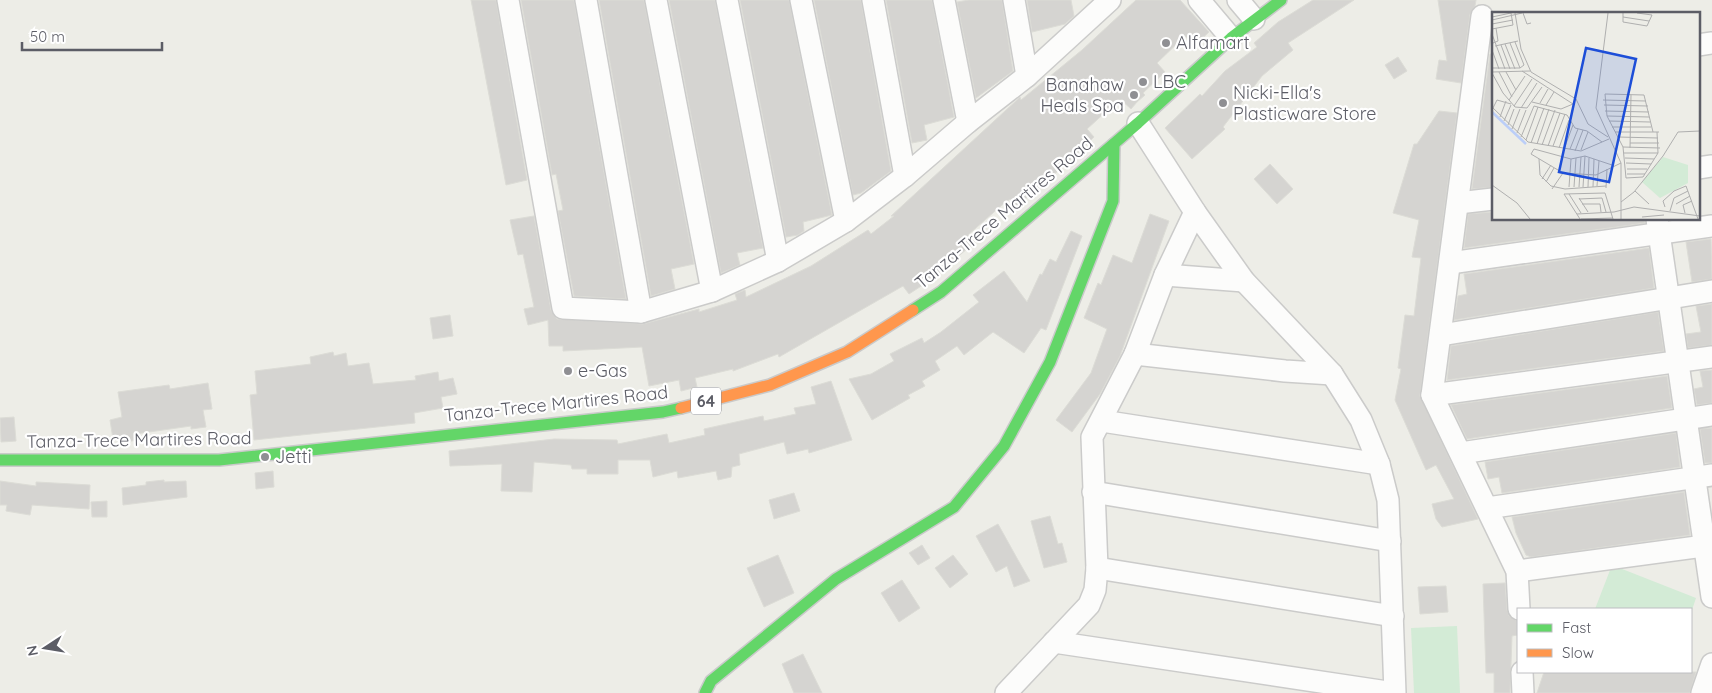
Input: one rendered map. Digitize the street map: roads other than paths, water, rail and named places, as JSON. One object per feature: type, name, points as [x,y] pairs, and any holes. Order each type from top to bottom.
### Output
[{"type":"main road","name":"Tanza-Trece Martires Road","points":[[0,460],[219,460],[663,412],[770,385],[847,352],[941,292],[1138,123],[1231,38],[1281,0]]},
{"type":"main road","points":[[705,693],[711,681],[836,578],[954,508],[1004,446],[1050,362],[1113,200],[1114,144]]},
{"type":"street","points":[[508,0],[563,308],[641,312],[712,291],[778,261],[846,221],[905,176],[968,122],[1027,76],[1110,0]]},
{"type":"street","points":[[586,0],[641,312]]},
{"type":"street","points":[[656,0],[712,291]]},
{"type":"street","points":[[726,0],[778,261]]},
{"type":"street","points":[[801,0],[846,221]]},
{"type":"street","points":[[873,0],[905,176]]},
{"type":"street","points":[[944,0],[968,122]]},
{"type":"street","points":[[1014,0],[1027,76]]},
{"type":"street","points":[[1085,0],[1088,21]]},
{"type":"street","points":[[1199,0],[1231,38]]},
{"type":"street","points":[[1238,0],[1254,19]]},
{"type":"street","points":[[1484,14],[1432,395],[1517,571],[1519,608]]},
{"type":"street","points":[[1054,642],[1394,693],[1388,500],[1379,464],[1361,420],[1332,374],[1244,280],[1195,212],[1138,123]]},
{"type":"street","points":[[1458,203],[1492,199]]},
{"type":"street","points":[[1006,693],[1089,605],[1095,590],[1097,568],[1092,437],[1135,354],[1165,275],[1195,212]]},
{"type":"street","points":[[1450,264],[1658,226],[1712,226]]},
{"type":"street","points":[[1658,226],[1686,418],[1703,476],[1712,597]]},
{"type":"street","points":[[1165,275],[1244,280]]},
{"type":"street","points":[[1441,335],[1712,291]]},
{"type":"street","points":[[1135,354],[1285,371],[1332,374]]},
{"type":"street","points":[[1432,395],[1712,357]]},
{"type":"street","points":[[1461,453],[1712,415]]},
{"type":"street","points":[[1102,420],[1379,464]]},
{"type":"street","points":[[1487,508],[1703,476]]},
{"type":"street","points":[[1094,492],[1390,541]]},
{"type":"street","points":[[1517,571],[1708,546]]},
{"type":"street","points":[[1097,568],[1393,616]]},
{"type":"street","points":[[1702,693],[1712,664]]},
{"type":"street","points":[[1522,673],[1523,693]]},
{"type":"place","name":"Alfamart","points":[[1166,43]]},
{"type":"place","name":"LBC","points":[[1143,82]]},
{"type":"place","name":"Banahaw Heals Spa","points":[[1134,95]]},
{"type":"place","name":"Nicki-Ella's Plasticware Store","points":[[1223,103]]},
{"type":"place","name":"e-Gas","points":[[568,371]]},
{"type":"place","name":"Jetti","points":[[265,457]]}]
